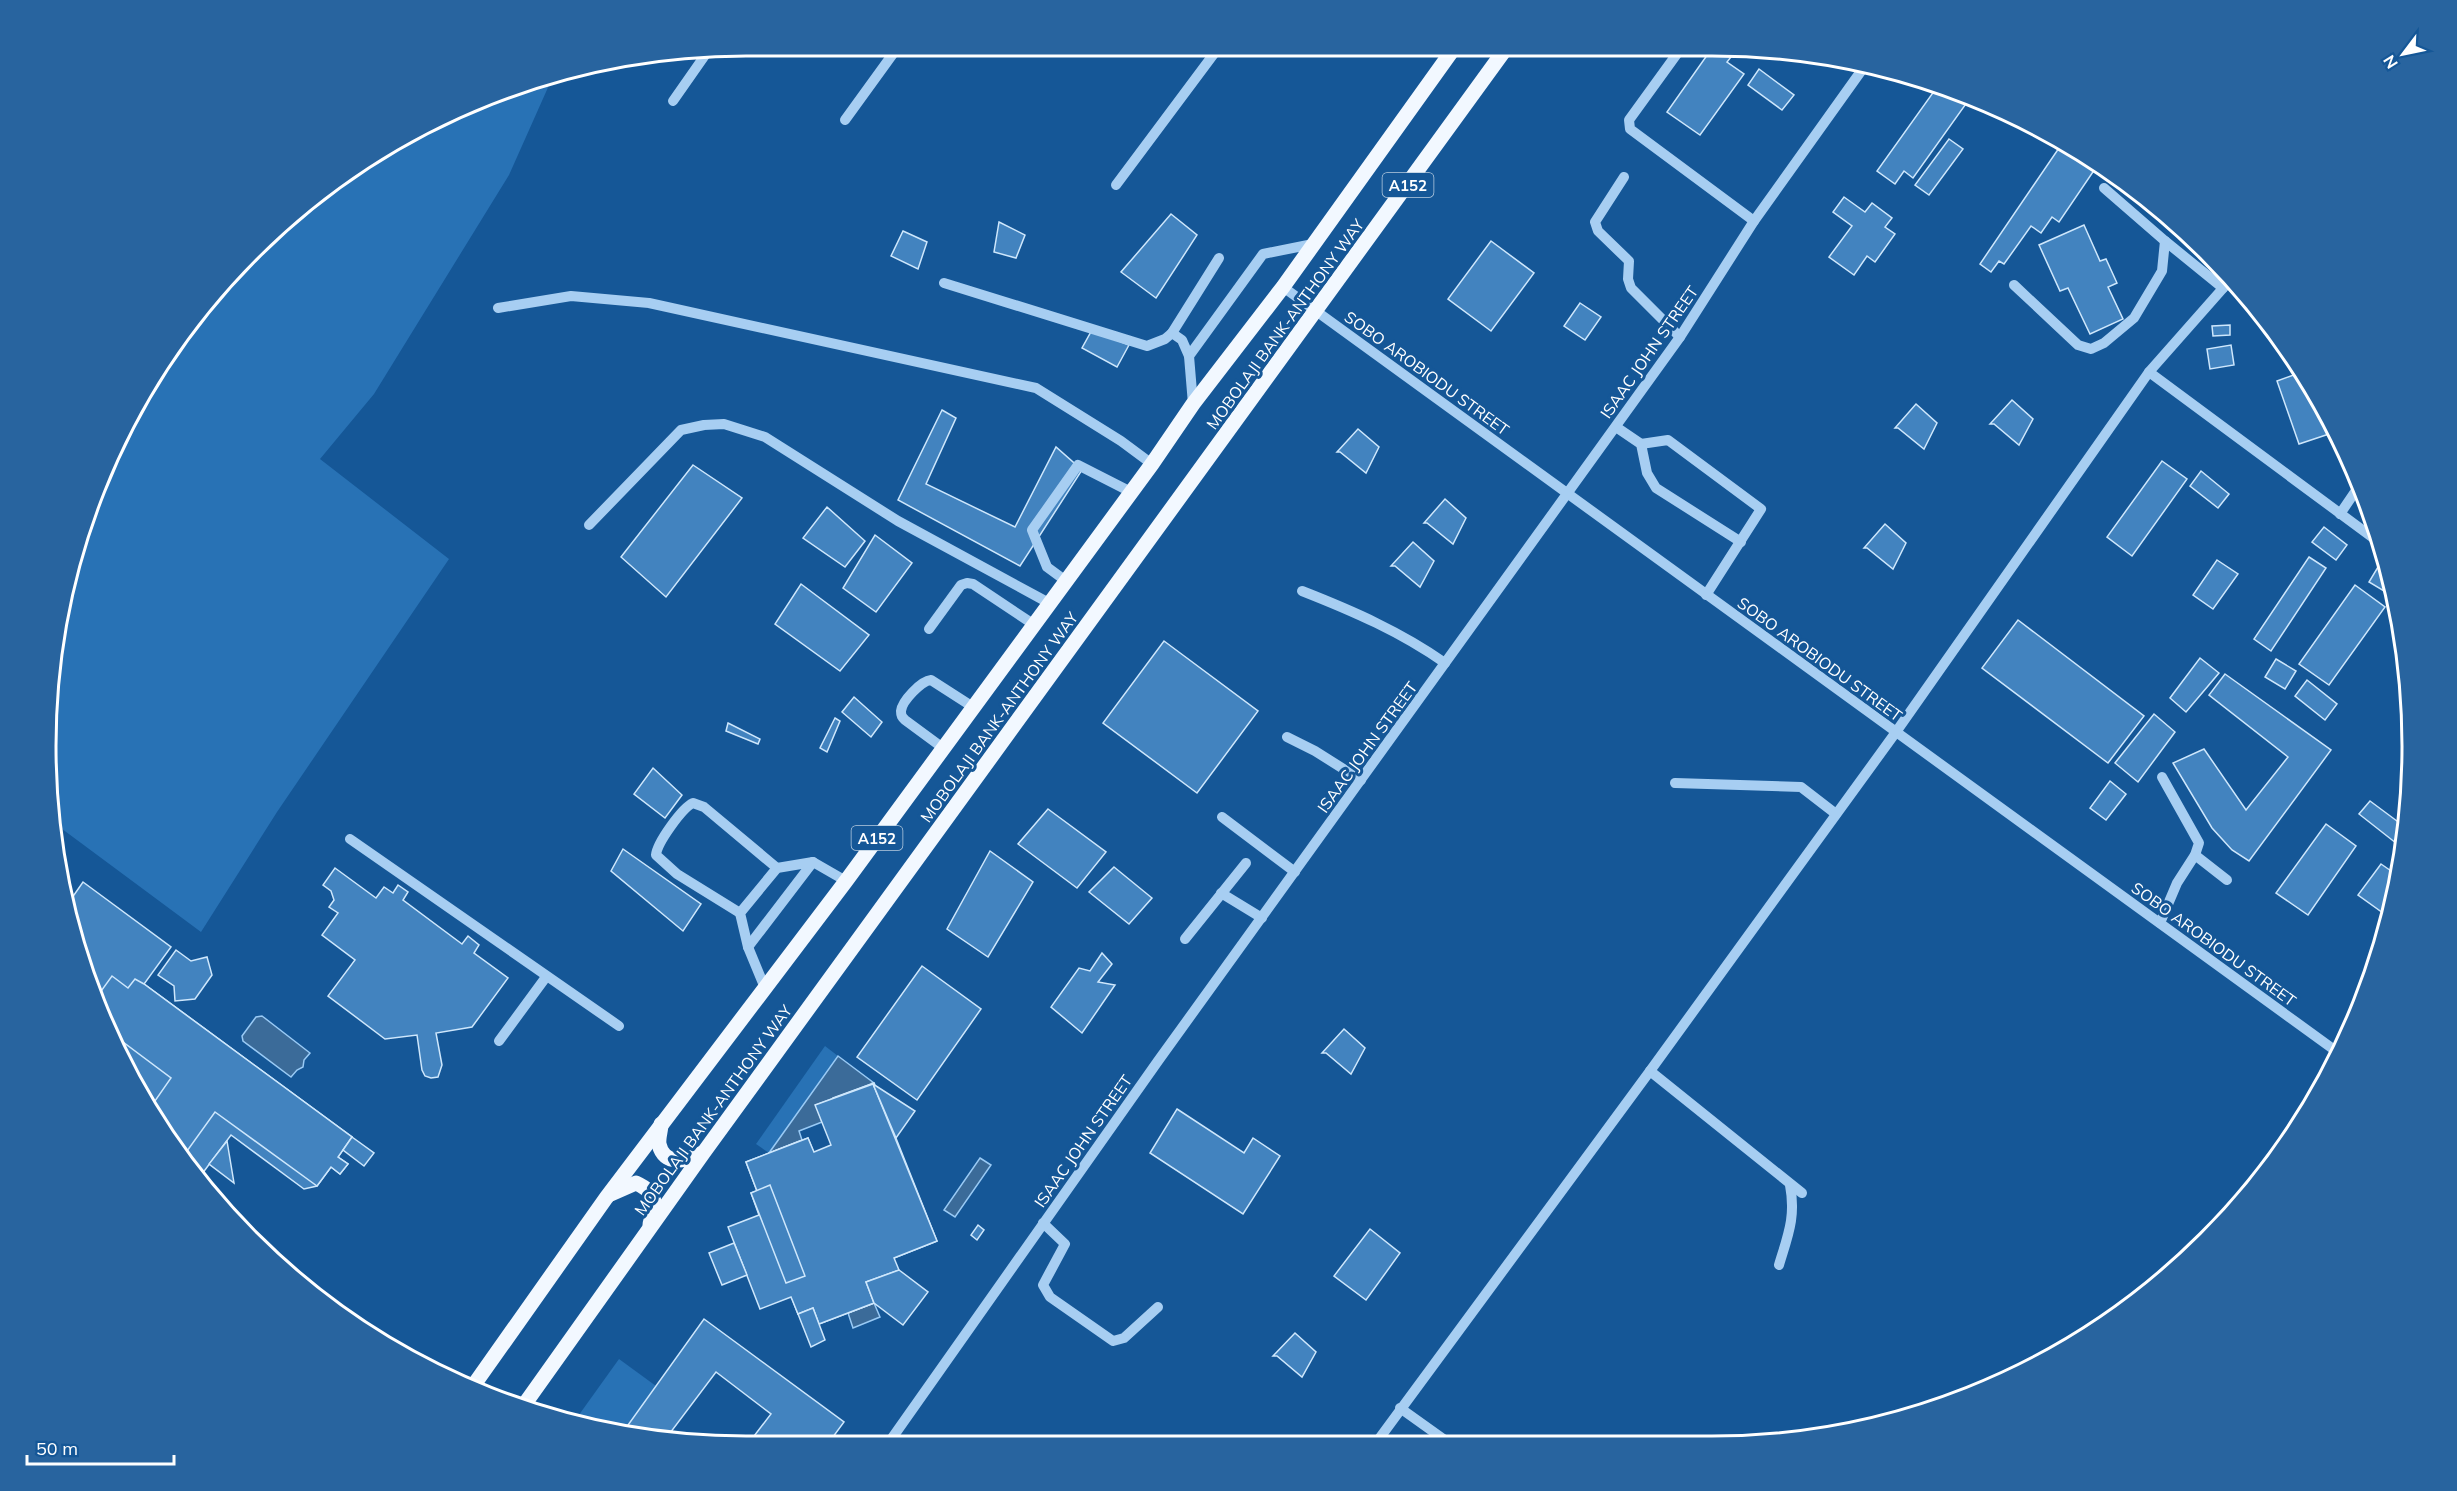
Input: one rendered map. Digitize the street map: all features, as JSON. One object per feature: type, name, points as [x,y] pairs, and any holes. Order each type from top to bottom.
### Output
[{"type":"main road","name":"MOBOLAJI BANK-ANTHONY WAY","points":[[477,1381],[606,1197],[846,880],[1152,464],[1193,404],[1283,287],[1448,56]]},
{"type":"main road","name":"MOBOLAJI BANK-ANTHONY WAY","points":[[528,1400],[704,1152],[1317,312],[1500,56]]},
{"type":"main road","points":[[661,1124],[659,1144],[665,1154],[675,1161],[687,1161],[704,1152]]},
{"type":"main road","points":[[606,1197],[621,1188],[636,1183],[647,1188],[653,1197],[655,1207],[648,1232]]},
{"type":"street","points":[[845,120],[891,56]]},
{"type":"street","points":[[1116,185],[1212,56]]},
{"type":"street","points":[[1675,56],[1629,120],[1630,129],[1754,221]]},
{"type":"street","points":[[674,101],[704,57]]},
{"type":"street","name":"ISAAC JOHN STREET","points":[[894,1436],[1360,780],[1680,337],[1754,221],[1860,72]]},
{"type":"street","points":[[1624,177],[1595,222],[1598,231],[1629,261],[1631,288],[1680,337]]},
{"type":"street","points":[[2104,188],[2223,288]]},
{"type":"street","points":[[2014,285],[2078,345],[2091,349],[2104,343],[2134,318],[2162,271],[2165,241]]},
{"type":"street","points":[[1189,356],[1263,254],[1313,244]]},
{"type":"street","points":[[944,283],[1147,346],[1165,339],[1172,333],[1219,258]]},
{"type":"street","points":[[1381,1436],[1896,732],[2150,372],[2225,286]]},
{"type":"street","name":"SOBO AROBIODU STREET","points":[[1283,287],[2331,1048]]},
{"type":"street","points":[[498,308],[570,296],[649,303],[873,350],[1036,388],[1121,441],[1152,464]]},
{"type":"street","points":[[1172,333],[1182,340],[1189,356],[1193,404]]},
{"type":"street","points":[[2150,372],[2368,534]]},
{"type":"street","points":[[589,525],[681,430],[724,424],[765,436],[898,521],[1049,603]]},
{"type":"street","points":[[1616,427],[1641,444],[1668,440],[1761,509],[1706,595]]},
{"type":"street","points":[[1641,444],[1647,473],[1656,488],[1741,542]]},
{"type":"street","points":[[1066,581],[1047,567],[1032,530],[1078,465],[1131,492]]},
{"type":"street","points":[[2340,514],[2354,494]]},
{"type":"street","points":[[929,629],[961,585],[967,583],[973,584],[1034,624]]},
{"type":"street","points":[[1302,591],[1362,615],[1414,642],[1445,663]]},
{"type":"street","points":[[943,748],[905,720],[901,715],[901,709],[919,684],[931,680],[972,707]]},
{"type":"street","points":[[1287,737],[1315,751],[1360,780]]},
{"type":"street","points":[[2160,923],[2177,883],[2195,855],[2199,843],[2162,777]]},
{"type":"street","points":[[1675,783],[1801,787],[1836,814]]},
{"type":"street","points":[[765,988],[748,947],[740,913],[677,874],[656,855],[658,845],[685,808],[693,803],[704,807],[777,868]]},
{"type":"street","points":[[1222,817],[1295,872]]},
{"type":"street","points":[[350,839],[619,1026]]},
{"type":"street","points":[[2195,855],[2227,880]]},
{"type":"street","points":[[740,913],[777,868],[813,862],[846,880]]},
{"type":"street","points":[[748,947],[813,862]]},
{"type":"street","points":[[1185,939],[1246,863]]},
{"type":"street","points":[[1221,893],[1262,918]]},
{"type":"street","points":[[499,1041],[546,977]]},
{"type":"street","points":[[1650,1071],[1802,1193]]},
{"type":"street","points":[[1779,1265],[1792,1224],[1794,1206],[1790,1185]]},
{"type":"street","points":[[1043,1223],[1065,1244],[1044,1285],[1050,1297],[1113,1341],[1124,1338],[1158,1307]]},
{"type":"street","points":[[1400,1408],[1439,1436]]},
{"type":"shaded area","points":[[549,84],[509,175],[374,394],[320,459],[449,559],[277,812],[201,932],[60,828],[56,746],[61,655],[79,567],[108,481],[148,400],[198,325],[258,258],[291,227],[325,198],[400,148],[481,108]]},
{"type":"shaded area","points":[[262,1016],[310,1053],[304,1060],[303,1067],[291,1077],[243,1041],[242,1036],[256,1017]]},
{"type":"shaded area","points":[[825,1046],[838,1056],[769,1153],[756,1144]]},
{"type":"shaded area","points":[[838,1056],[874,1083],[816,1105],[822,1122],[799,1131],[802,1140],[769,1153]]},
{"type":"shaded area","points":[[980,1158],[991,1165],[955,1217],[944,1210]]},
{"type":"shaded area","points":[[874,1303],[880,1317],[853,1328],[848,1313]]},
{"type":"shaded area","points":[[619,1359],[656,1386],[628,1425],[579,1415]]},
{"type":"building","points":[[1706,56],[1730,56],[1727,62],[1744,74],[1700,135],[1667,112]]},
{"type":"building","points":[[1759,69],[1794,95],[1782,110],[1748,85]]},
{"type":"building","points":[[1933,92],[1966,104],[1913,178],[1904,171],[1895,184],[1877,171]]},
{"type":"building","points":[[1949,139],[1963,149],[1929,195],[1915,185]]},
{"type":"building","points":[[2058,149],[2094,171],[2059,222],[2052,217],[2041,233],[2031,226],[2004,264],[1999,261],[1991,272],[1980,264]]},
{"type":"building","points":[[1844,197],[1865,212],[1872,203],[1892,218],[1885,227],[1895,234],[1875,262],[1867,256],[1854,275],[1829,257],[1852,226],[1833,212]]},
{"type":"building","points":[[1171,214],[1197,235],[1156,298],[1121,272]]},
{"type":"building","points":[[999,222],[1025,235],[1016,258],[994,252]]},
{"type":"building","points":[[2084,225],[2100,261],[2106,259],[2117,283],[2108,287],[2123,319],[2090,334],[2068,288],[2060,291],[2039,245]]},
{"type":"building","points":[[903,231],[927,242],[918,269],[891,256]]},
{"type":"building","points":[[1491,241],[1534,273],[1491,331],[1448,299]]},
{"type":"building","points":[[1580,303],[1601,317],[1585,340],[1564,326]]},
{"type":"building","points":[[2230,325],[2230,335],[2213,336],[2212,326]]},
{"type":"building","points":[[1092,330],[1129,345],[1117,367],[1082,348]]},
{"type":"building","points":[[2231,345],[2234,365],[2210,369],[2207,349]]},
{"type":"building","points":[[2293,375],[2327,435],[2299,444],[2277,381]]},
{"type":"building","points":[[2012,400],[2033,419],[2019,445],[1994,424],[1990,424]]},
{"type":"building","points":[[1916,404],[1937,423],[1924,449],[1895,428]]},
{"type":"building","points":[[942,410],[956,418],[926,484],[1015,527],[1056,447],[1082,470],[1020,566],[898,500]]},
{"type":"building","points":[[1358,429],[1379,447],[1366,473],[1337,452]]},
{"type":"building","points":[[2162,461],[2187,479],[2132,556],[2107,537]]},
{"type":"building","points":[[693,465],[742,498],[666,597],[621,557]]},
{"type":"building","points":[[2201,471],[2229,494],[2218,508],[2190,486]]},
{"type":"building","points":[[1445,499],[1466,518],[1453,544],[1424,523]]},
{"type":"building","points":[[827,507],[865,541],[845,567],[803,538]]},
{"type":"building","points":[[1885,524],[1906,543],[1893,569],[1864,548]]},
{"type":"building","points":[[2324,527],[2347,545],[2336,560],[2312,542]]},
{"type":"building","points":[[875,535],[912,563],[876,612],[843,588]]},
{"type":"building","points":[[1413,542],[1434,561],[1420,587],[1395,566],[1391,566]]},
{"type":"building","points":[[2309,557],[2326,568],[2271,651],[2254,639]]},
{"type":"building","points":[[2217,560],[2238,574],[2213,609],[2193,595]]},
{"type":"building","points":[[2378,567],[2383,591],[2369,582]]},
{"type":"building","points":[[801,584],[869,635],[840,671],[775,624]]},
{"type":"building","points":[[2355,585],[2385,607],[2329,685],[2299,664]]},
{"type":"building","points":[[2018,620],[2144,716],[2108,763],[1982,668]]},
{"type":"building","points":[[1164,641],[1258,711],[1197,793],[1103,723]]},
{"type":"building","points":[[2200,658],[2219,673],[2186,712],[2170,698]]},
{"type":"building","points":[[2276,659],[2296,671],[2285,689],[2265,677]]},
{"type":"building","points":[[2225,674],[2331,750],[2249,861],[2232,850],[2212,828],[2173,763],[2204,749],[2246,810],[2288,757],[2209,695]]},
{"type":"building","points":[[2307,680],[2337,704],[2325,720],[2295,696]]},
{"type":"building","points":[[854,697],[882,722],[871,737],[842,712]]},
{"type":"building","points":[[2154,714],[2175,732],[2138,782],[2115,763]]},
{"type":"building","points":[[835,718],[840,721],[827,752],[820,748]]},
{"type":"building","points":[[728,723],[760,739],[758,744],[726,731]]},
{"type":"building","points":[[653,768],[682,795],[665,818],[634,794]]},
{"type":"building","points":[[2110,781],[2126,794],[2106,820],[2090,808]]},
{"type":"building","points":[[2370,801],[2397,821],[2395,842],[2359,814]]},
{"type":"building","points":[[1048,809],[1106,852],[1077,888],[1018,844]]},
{"type":"building","points":[[2326,824],[2356,846],[2308,915],[2276,893]]},
{"type":"building","points":[[623,849],[701,904],[683,931],[611,871]]},
{"type":"building","points":[[990,851],[1033,882],[988,957],[947,929]]},
{"type":"building","points":[[2381,864],[2390,870],[2381,911],[2358,895]]},
{"type":"building","points":[[1114,867],[1152,898],[1129,924],[1089,892]]},
{"type":"building","points":[[335,868],[376,898],[384,887],[393,893],[398,885],[408,892],[403,900],[462,944],[468,936],[479,945],[474,953],[508,978],[472,1027],[436,1033],[442,1065],[438,1077],[425,1076],[422,1070],[417,1035],[385,1039],[328,996],[355,960],[322,935],[338,913],[329,907],[334,900],[331,891],[323,885]]},
{"type":"building","points":[[83,882],[171,947],[144,984],[352,1137],[338,1157],[348,1164],[340,1174],[331,1167],[317,1186],[304,1189],[231,1135],[203,1172],[172,1129],[127,1051],[92,967],[73,897]]},
{"type":"building","points":[[176,950],[191,961],[207,957],[212,975],[195,999],[175,1001],[174,986],[158,975]]},
{"type":"building","points":[[1102,953],[1112,964],[1098,982],[1115,985],[1082,1033],[1051,1007],[1079,968],[1090,971]]},
{"type":"building","points":[[922,966],[981,1009],[917,1100],[857,1057]]},
{"type":"building","points":[[112,976],[128,988],[135,979],[144,984],[352,1137],[338,1157],[348,1164],[340,1174],[331,1167],[317,1186],[215,1112],[187,1151],[155,1101],[171,1078],[123,1042],[101,991]]},
{"type":"building","points":[[1344,1029],[1365,1048],[1351,1074],[1326,1053],[1322,1053]]},
{"type":"building","points":[[874,1083],[937,1241],[894,1258],[884,1232],[851,1245],[874,1303],[819,1324],[813,1308],[798,1314],[786,1283],[805,1276],[770,1185],[757,1191],[746,1162],[808,1138],[837,1213],[872,1200],[833,1098]]},
{"type":"building","points":[[873,1084],[937,1241],[894,1258],[899,1270],[866,1282],[874,1303],[819,1324],[813,1308],[798,1314],[791,1297],[760,1309],[728,1227],[759,1215],[751,1193],[757,1191],[746,1162],[808,1138],[814,1152],[831,1145],[815,1105]]},
{"type":"building","points":[[873,1084],[915,1111],[896,1138]]},
{"type":"building","points":[[1177,1109],[1244,1153],[1253,1138],[1280,1156],[1243,1214],[1150,1153]]},
{"type":"building","points":[[352,1137],[374,1153],[364,1166],[343,1150]]},
{"type":"building","points":[[227,1141],[234,1183],[209,1164]]},
{"type":"building","points":[[770,1185],[805,1276],[786,1283],[751,1193]]},
{"type":"building","points":[[978,1225],[984,1230],[977,1240],[971,1235]]},
{"type":"building","points":[[1370,1229],[1400,1253],[1366,1300],[1334,1276]]},
{"type":"building","points":[[734,1243],[747,1275],[722,1285],[709,1253]]},
{"type":"building","points":[[899,1270],[928,1292],[903,1325],[874,1303],[866,1282]]},
{"type":"building","points":[[813,1308],[825,1340],[811,1347],[798,1314]]},
{"type":"building","points":[[704,1319],[844,1422],[834,1436],[754,1436],[771,1414],[716,1372],[671,1431],[628,1425]]},
{"type":"building","points":[[1295,1333],[1316,1352],[1302,1377],[1277,1356],[1273,1356]]}]
